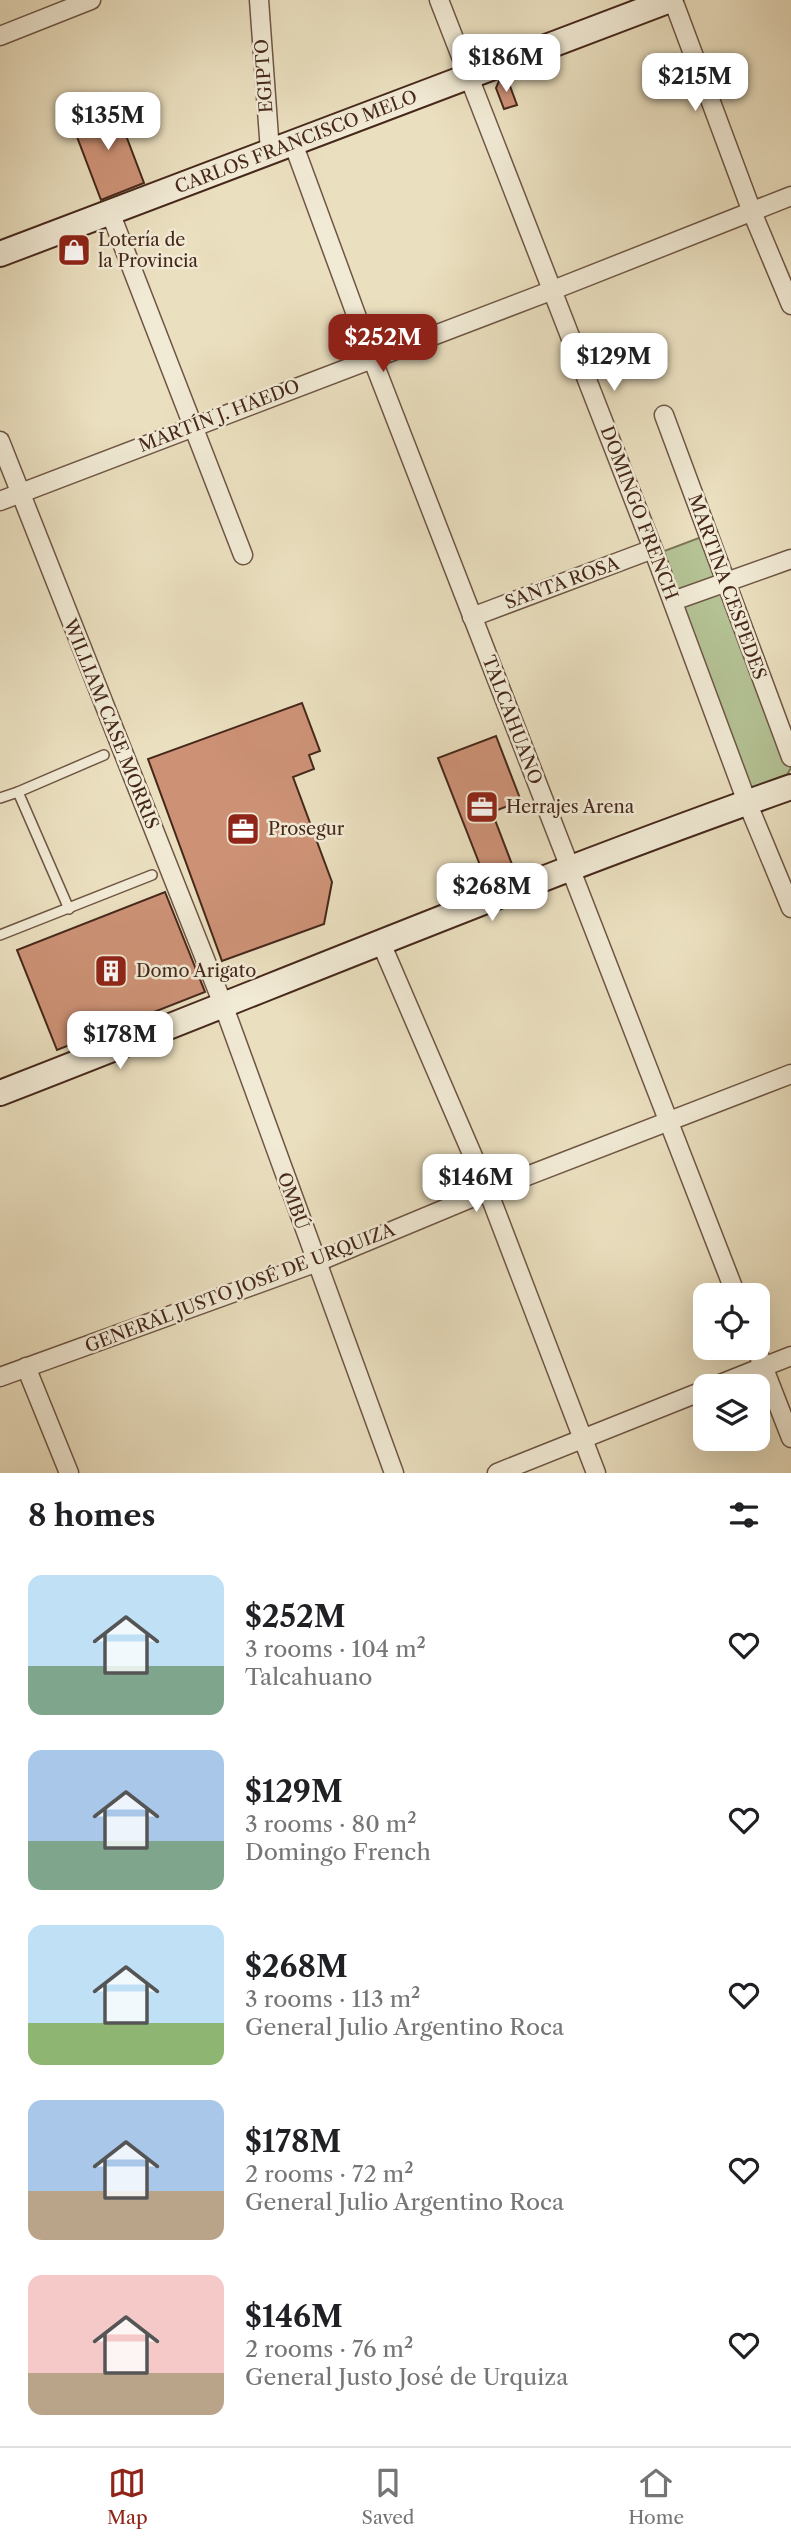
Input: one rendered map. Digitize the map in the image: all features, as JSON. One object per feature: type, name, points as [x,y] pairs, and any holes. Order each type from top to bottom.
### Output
[{"type":"street","points":[[0,36],[91,0]]},
{"type":"street","name":"EGIPTO","points":[[259,0],[281,147]]},
{"type":"street","name":"DOMINGO FRENCH","points":[[439,0],[673,601],[747,802],[791,908]]},
{"type":"street","points":[[671,0],[752,212],[791,305]]},
{"type":"street","name":"CARLOS FRANCISCO MELO","points":[[0,254],[671,0]]},
{"type":"street","name":"TALCAHUANO","points":[[281,147],[372,358],[731,1283]]},
{"type":"street","name":"MARTÍN J. HAEDO","points":[[0,501],[791,196]]},
{"type":"street","points":[[110,212],[243,555]]},
{"type":"street","name":"MARTINA CESPEDES","points":[[664,415],[791,757]]},
{"type":"street","name":"WILLIAM CASE MORRIS","points":[[0,441],[224,1007]]},
{"type":"street","name":"SANTA ROSA","points":[[472,617],[653,549]]},
{"type":"street","points":[[673,601],[791,559]]},
{"type":"street","points":[[0,1093],[224,1007],[569,867],[791,787]]},
{"type":"street","points":[[381,943],[488,1191],[596,1473]]},
{"type":"street","name":"OMBÚ","points":[[224,1007],[315,1263],[394,1473]]},
{"type":"street","name":"GENERAL JUSTO JOSÉ DE URQUIZA","points":[[0,1377],[315,1263],[488,1191],[791,1074]]},
{"type":"street","points":[[746,1374],[791,1356]]},
{"type":"street","points":[[761,1360],[791,1438]]},
{"type":"street","points":[[26,1367],[69,1473]]},
{"type":"street","points":[[497,1473],[693,1395]]},
{"type":"lane","points":[[0,799],[104,755]]},
{"type":"lane","points":[[18,792],[69,909]]},
{"type":"lane","points":[[0,935],[152,876]]},
{"type":"green space","points":[[704,536],[717,580],[679,594],[659,553]]},
{"type":"green space","points":[[719,589],[725,593],[791,768],[787,775],[754,787],[749,786],[681,608]]},
{"type":"building","points":[[507,78],[517,105],[504,109],[496,88],[499,81]]},
{"type":"building","points":[[114,104],[144,183],[101,200],[71,121]]},
{"type":"building","name":"Prosegur","points":[[302,703],[320,751],[309,755],[314,769],[293,777],[332,882],[324,924],[222,961],[148,759]]},
{"type":"building","name":"Herrajes Arena","points":[[496,736],[521,801],[492,812],[513,867],[485,878],[438,758]]},
{"type":"building","name":"Domo Arigato","points":[[165,892],[205,992],[57,1050],[17,950]]},
{"type":"place","name":"Lotería de la Provincia","points":[[74,250]]},
{"type":"place","name":"Herrajes Arena","points":[[482,807]]},
{"type":"place","name":"Prosegur","points":[[243,829]]},
{"type":"place","name":"Domo Arigato","points":[[111,971]]}]
